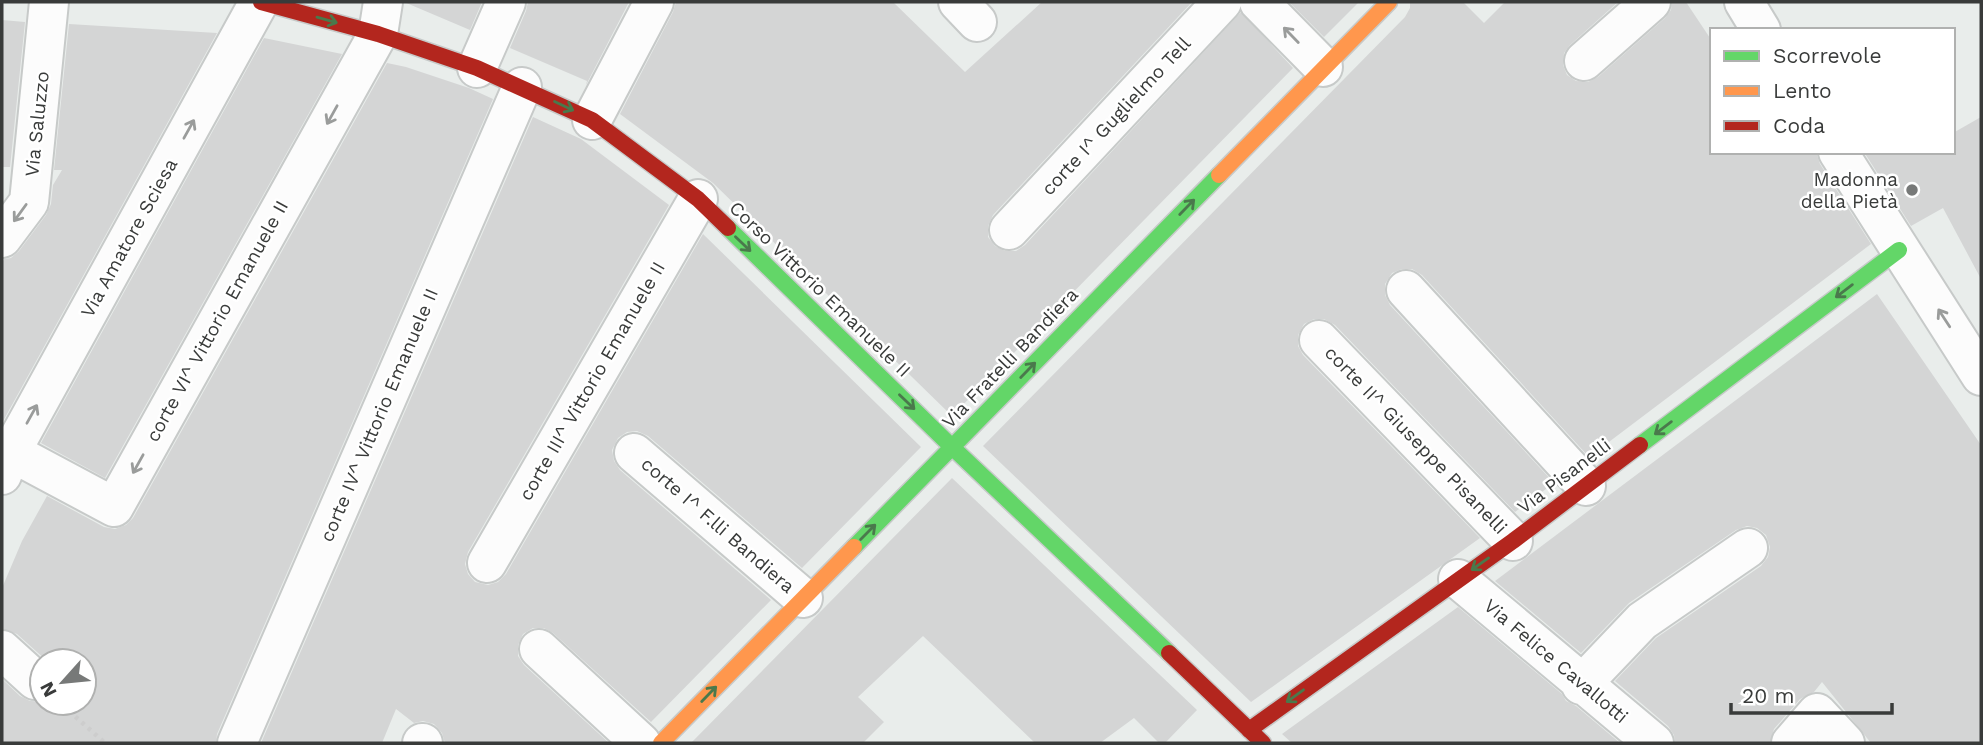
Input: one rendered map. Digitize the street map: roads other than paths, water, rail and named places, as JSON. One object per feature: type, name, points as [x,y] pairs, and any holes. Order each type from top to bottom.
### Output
[{"type":"street","name":"Via Saluzzo","points":[[2,239],[29,202],[49,2]]},
{"type":"street","name":"Corso Vittorio Emanuele II","points":[[260,2],[380,18],[477,68],[592,120],[698,199],[952,447],[1263,743]]},
{"type":"street","name":"Via Amatore Sciesa","points":[[6,463],[260,2]]},
{"type":"street","points":[[477,68],[506,2]]},
{"type":"street","points":[[592,120],[654,2]]},
{"type":"street","name":"corte I^ Guglielmo Tell","points":[[1009,230],[1222,2]]},
{"type":"street","points":[[1259,2],[1323,67]]},
{"type":"street","name":"Via Fratelli Bandiera","points":[[661,743],[1389,2]]},
{"type":"street","points":[[1584,61],[1651,2]]},
{"type":"street","points":[[1744,2],[1760,28]]},
{"type":"street","name":"corte VI^ Vittorio Emanuele II","points":[[6,463],[114,507],[380,18]]},
{"type":"street","name":"corte IV^ Vittorio Emanuele II","points":[[237,743],[522,87]]},
{"type":"street","points":[[1839,154],[1981,376]]},
{"type":"street","name":"corte III^ Vittorio Emanuele II","points":[[486,563],[698,199]]},
{"type":"street","name":"Via Pisanelli","points":[[1249,730],[1513,541],[1899,250]]},
{"type":"street","points":[[1406,290],[1586,486]]},
{"type":"street","name":"corte II^ Giuseppe Pisanelli","points":[[1319,340],[1513,541]]},
{"type":"street","name":"corte I^ F.lli Bandiera","points":[[634,453],[803,598]]},
{"type":"street","points":[[1581,685],[1642,621],[1748,548]]},
{"type":"street","name":"Via Felice Cavallotti","points":[[1458,579],[1581,685],[1654,743]]},
{"type":"street","points":[[538,649],[641,743]]},
{"type":"street","points":[[2,650],[28,673]]},
{"type":"street","points":[[1791,743],[1818,713],[1845,743]]},
{"type":"place","name":"Madonna della Pietà","points":[[1912,190]]}]
